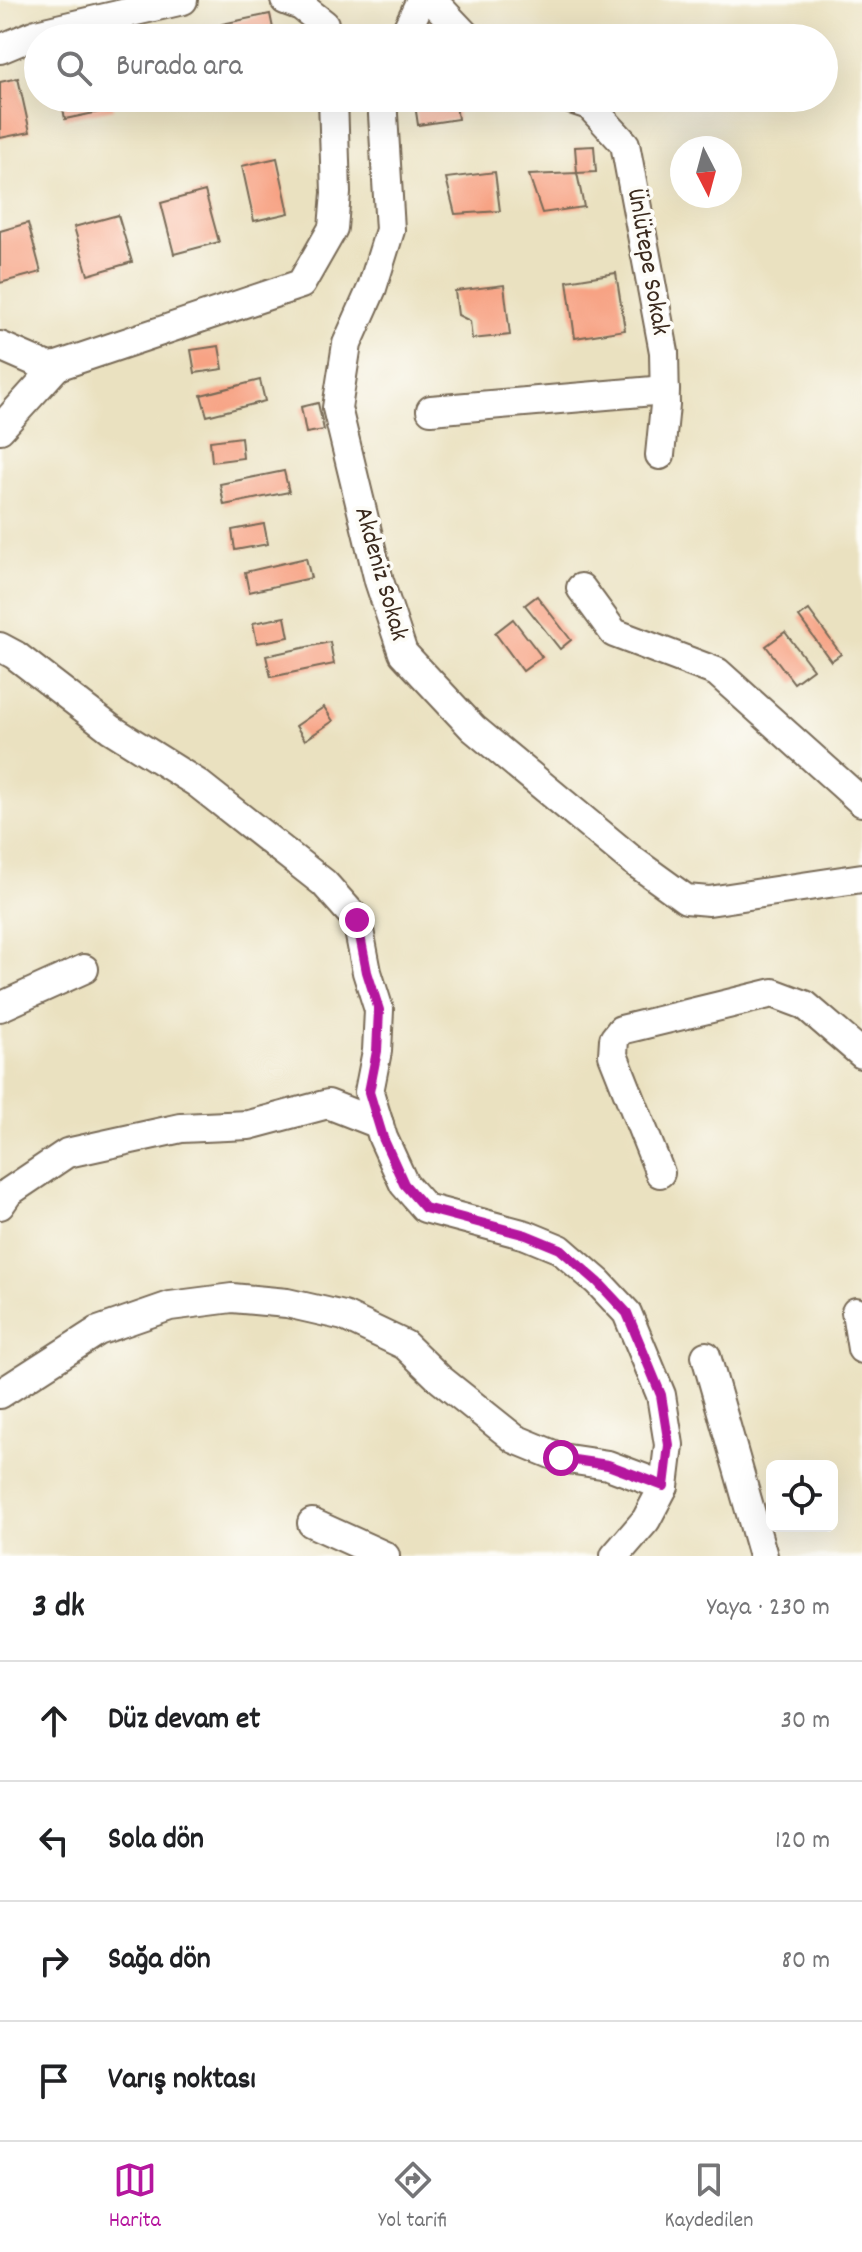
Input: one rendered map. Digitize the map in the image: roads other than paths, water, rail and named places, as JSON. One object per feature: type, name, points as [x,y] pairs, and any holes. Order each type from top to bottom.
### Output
[{"type":"street","points":[[79,24],[183,0]]},
{"type":"street","points":[[285,0],[301,6],[324,24]]},
{"type":"street","points":[[410,24],[421,0]]},
{"type":"street","points":[[432,0],[455,24]]},
{"type":"street","points":[[0,49],[24,39]]},
{"type":"street","points":[[0,346],[48,367],[57,366],[301,284],[333,228],[336,193],[333,112]]},
{"type":"street","name":"Akdeniz Sokak","points":[[383,112],[390,230],[372,288],[347,344],[337,408],[379,581],[403,653],[473,728],[632,860],[686,899],[709,901],[862,878]]},
{"type":"street","name":"Ünlütepe Sokak","points":[[595,112],[625,144],[664,352],[665,390],[660,455]]},
{"type":"street","points":[[0,429],[57,366]]},
{"type":"street","points":[[431,410],[665,390]]},
{"type":"street","points":[[581,588],[614,633],[717,672],[861,806]]},
{"type":"street","points":[[0,647],[15,655],[111,729],[197,783],[324,883],[357,920],[367,972],[379,1010],[377,1051],[369,1092],[404,1184],[425,1208],[526,1235],[560,1249],[627,1313],[661,1395],[669,1445],[664,1486],[646,1520],[615,1556]]},
{"type":"street","points":[[0,1007],[84,969]]},
{"type":"street","points":[[660,1173],[613,1055],[614,1039],[621,1030],[773,993],[805,1005],[862,1054]]},
{"type":"street","points":[[0,1205],[9,1192],[67,1153],[181,1128],[249,1125],[328,1104],[379,1124]]},
{"type":"street","points":[[0,1394],[98,1331],[170,1306],[232,1298],[287,1303],[344,1316],[405,1345],[440,1379],[515,1439],[561,1458],[608,1465],[664,1486]]},
{"type":"street","points":[[856,1312],[862,1349]]},
{"type":"street","points":[[706,1356],[763,1556]]},
{"type":"street","points":[[312,1523],[385,1556]]}]
